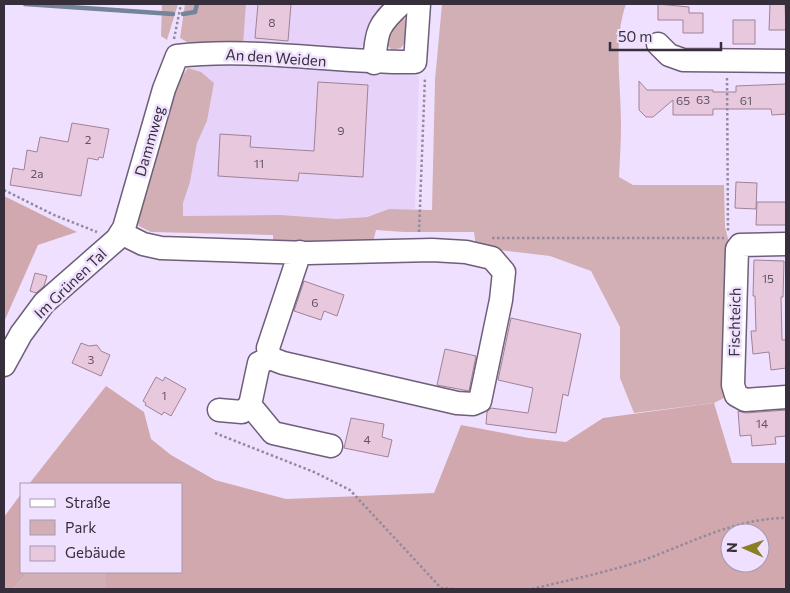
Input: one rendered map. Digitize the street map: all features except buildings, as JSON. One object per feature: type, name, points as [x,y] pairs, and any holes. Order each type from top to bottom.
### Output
[{"type":"street","points":[[374,63],[377,32],[386,18],[401,4]]},
{"type":"street","points":[[416,62],[419,4]]},
{"type":"street","points":[[658,44],[669,55],[683,60],[786,61]]},
{"type":"street","name":"An den Weiden","points":[[177,56],[209,52],[374,63],[416,62]]},
{"type":"street","name":"Dammweg","points":[[120,234],[164,89],[177,56]]},
{"type":"street","points":[[120,234],[143,244],[162,248],[300,252],[432,250],[466,252],[492,258],[504,272],[501,300],[480,401],[473,404],[457,403],[291,365],[270,358],[259,363],[250,405],[242,412],[220,410]]},
{"type":"street","name":"Im Grünen Tal","points":[[4,365],[20,334],[44,303],[120,234]]},
{"type":"street","name":"Fischteich","points":[[786,244],[740,245],[737,250],[733,385],[736,395],[745,400],[786,397]]},
{"type":"street","points":[[270,358],[268,348],[300,252]]},
{"type":"street","points":[[250,405],[273,433],[331,446]]},
{"type":"path","points":[[177,56],[174,36],[180,4]]},
{"type":"path","points":[[416,62],[425,76],[419,238]]},
{"type":"path","points":[[727,78],[728,238]]},
{"type":"path","points":[[4,190],[54,215],[120,234]]},
{"type":"path","points":[[215,433],[314,472],[350,490],[441,588],[456,589]]},
{"type":"path","points":[[532,589],[641,561],[731,527],[767,518],[786,518]]},
{"type":"shaded area","points":[[246,4],[388,4],[365,44],[355,53],[243,46]]},
{"type":"shaded area","points":[[210,60],[419,76],[415,209],[389,209],[365,217],[337,219],[281,215],[183,216],[183,203],[190,182],[197,143],[207,121],[214,84],[201,72],[188,68]]},
{"type":"shaded area","points":[[4,196],[77,232],[38,245],[4,322]]},
{"type":"shaded area","points":[[106,386],[144,412],[151,439],[171,455],[215,480],[286,499],[434,493],[461,425],[529,438],[566,442],[603,418],[714,403],[732,463],[786,463],[786,589],[106,589],[106,573],[182,573],[182,483],[30,483]]},
{"type":"shaded area","points":[[20,495],[20,573],[27,573],[13,589],[4,589],[4,517]]},
{"type":"green space","points":[[162,4],[178,4],[167,40],[161,36]]},
{"type":"green space","points":[[185,4],[246,4],[243,46],[187,42],[180,38]]},
{"type":"green space","points":[[442,4],[626,4],[622,18],[619,48],[621,143],[619,177],[633,185],[724,185],[725,227],[733,258],[728,396],[714,403],[634,413],[620,378],[620,327],[591,271],[550,256],[476,247],[474,232],[376,230],[372,246],[273,246],[273,235],[151,232],[139,226],[135,212],[171,90],[188,68],[201,72],[214,83],[207,121],[197,143],[190,182],[183,203],[183,216],[281,215],[337,219],[367,217],[389,209],[432,210],[435,80]]},
{"type":"green space","points":[[399,17],[404,18],[406,22],[408,29],[407,37],[401,48],[392,50],[388,46],[386,37]]},
{"type":"green space","points":[[27,573],[106,573],[106,589],[13,589]]},
{"type":"waterway","points":[[25,4],[173,14]]},
{"type":"waterway","points":[[183,14],[195,12],[197,4]]}]
